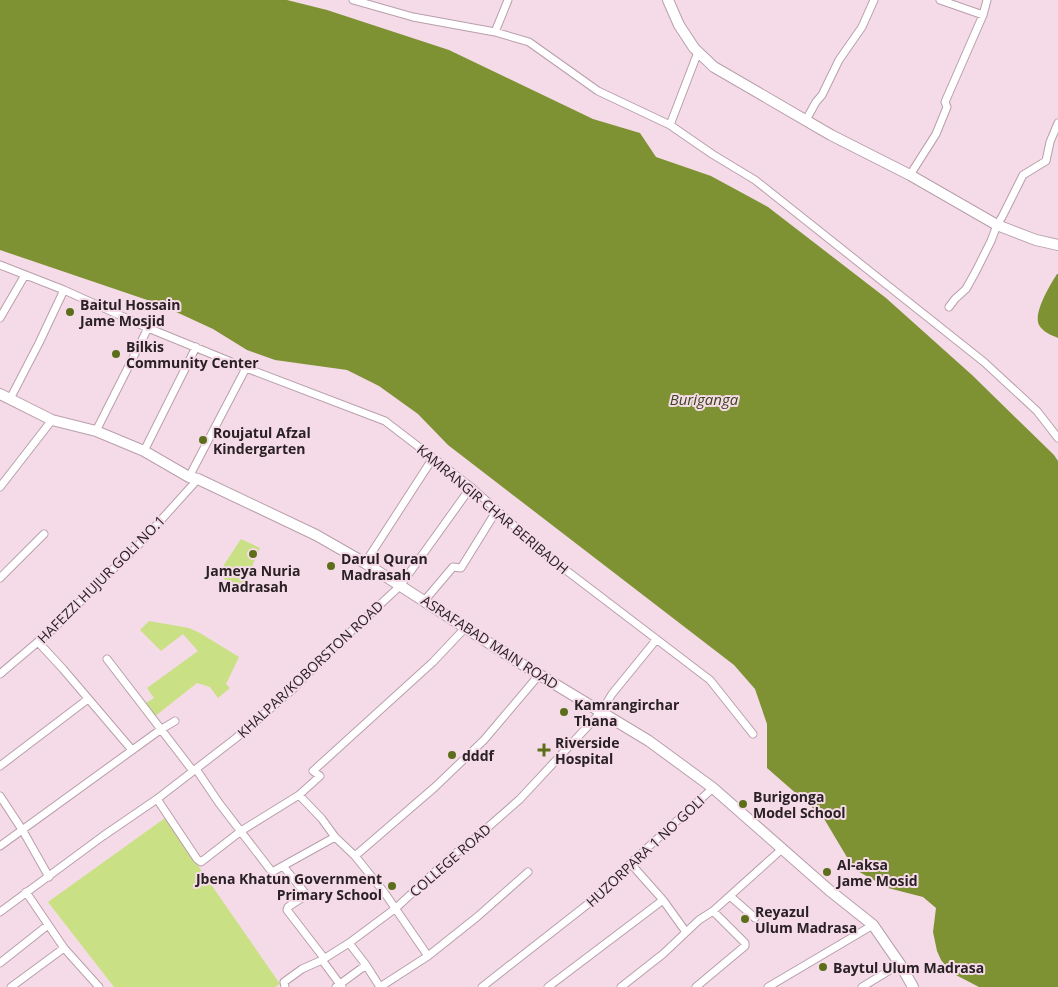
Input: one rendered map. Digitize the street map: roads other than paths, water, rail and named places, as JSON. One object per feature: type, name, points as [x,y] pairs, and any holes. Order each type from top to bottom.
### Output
[{"type":"street","points":[[353,0],[413,17],[495,32],[529,42],[598,91],[670,125],[712,154],[755,180],[984,362],[1037,410],[1058,438]]},
{"type":"street","points":[[495,32],[508,0]]},
{"type":"street","points":[[668,0],[679,25],[698,52],[714,68],[831,135],[910,175],[997,224],[1036,240],[1058,245]]},
{"type":"street","points":[[806,120],[822,95],[839,60],[862,27],[874,0]]},
{"type":"street","points":[[940,0],[983,15]]},
{"type":"street","points":[[910,175],[936,134],[947,107],[945,102],[988,0]]},
{"type":"street","points":[[670,125],[698,52]]},
{"type":"street","points":[[948,308],[966,289],[991,241],[997,224],[1024,174],[1046,161],[1050,142],[1058,123]]},
{"type":"street","name":"KAMRANGIR CHAR BERIBADH","points":[[0,265],[64,290],[148,328],[246,368],[385,421],[471,487],[550,558],[710,680],[753,734]]},
{"type":"street","points":[[0,318],[25,275]]},
{"type":"street","points":[[5,397],[39,343],[64,290]]},
{"type":"street","points":[[96,431],[148,328]]},
{"type":"street","points":[[144,451],[196,347]]},
{"type":"street","name":"HAFEZZI HUJUR GOLI NO.1","points":[[0,674],[38,642],[133,552],[194,478],[246,368]]},
{"type":"street","name":"ASRAFABAD MAIN ROAD","points":[[5,397],[52,420],[96,431],[144,451],[194,478],[316,536],[365,563],[539,675],[649,741],[713,788],[873,925],[900,964],[913,987]]},
{"type":"street","points":[[0,487],[52,420]]},
{"type":"street","points":[[365,563],[433,458]]},
{"type":"street","name":"KHALPAR/KOBORSTON ROAD","points":[[0,912],[103,836],[157,799],[236,738],[292,690],[330,650],[400,586],[471,487]]},
{"type":"street","points":[[425,600],[453,567],[461,568],[497,510]]},
{"type":"street","points":[[0,578],[44,534]]},
{"type":"street","points":[[157,799],[201,862],[241,831],[299,795],[320,776],[313,771],[433,662],[466,627]]},
{"type":"street","name":"COLLEGE ROAD","points":[[285,987],[284,982],[302,969],[349,943],[396,908],[453,855],[470,843],[520,799],[601,712],[612,694],[656,640]]},
{"type":"street","points":[[38,642],[132,750]]},
{"type":"street","points":[[107,659],[160,730],[194,770],[272,872],[335,837]]},
{"type":"street","points":[[355,856],[435,787],[484,740],[539,675]]},
{"type":"street","points":[[0,766],[88,699]]},
{"type":"street","points":[[0,846],[160,730],[175,722]]},
{"type":"street","points":[[139,746],[144,738]]},
{"type":"street","name":"HUZORPARA 1 NO GOLI","points":[[482,987],[602,893],[713,788]]},
{"type":"street","points":[[299,795],[322,819],[335,837],[355,856],[384,892],[428,956]]},
{"type":"street","points":[[0,796],[23,831],[48,877]]},
{"type":"street","points":[[621,987],[663,954],[699,920],[713,911],[782,849]]},
{"type":"street","points":[[631,864],[663,900],[686,932]]},
{"type":"street","points":[[283,866],[305,893],[305,896],[288,906],[286,910],[323,959],[340,986],[366,965]]},
{"type":"street","points":[[349,943],[380,987],[428,956],[478,917],[528,872]]},
{"type":"street","points":[[26,892],[64,948],[99,987]]},
{"type":"street","points":[[730,896],[755,918]]},
{"type":"street","points":[[548,987],[663,900]]},
{"type":"street","points":[[696,987],[745,946],[745,943],[713,911]]},
{"type":"street","points":[[768,987],[873,925]]},
{"type":"street","points":[[0,963],[48,926]]},
{"type":"street","points":[[11,987],[64,948]]},
{"type":"street","points":[[862,987],[900,964]]},
{"type":"water","name":"Buriganga","points":[[0,0],[287,0],[327,10],[449,50],[593,119],[640,133],[656,157],[711,176],[768,207],[886,298],[972,375],[1058,461],[1058,987],[979,987],[952,973],[941,960],[937,951],[933,932],[936,908],[923,897],[888,888],[854,869],[823,817],[767,768],[767,724],[755,689],[734,665],[448,445],[418,414],[379,386],[347,370],[275,360],[247,350],[213,329],[159,304],[0,250]]},
{"type":"water","points":[[1057,274],[1058,338],[1043,330],[1038,320],[1040,306]]},
{"type":"place","name":"Baitul Hossain Jame Mosjid","points":[[70,312]]},
{"type":"place","name":"Bilkis Community Center","points":[[116,354]]},
{"type":"place","name":"Roujatul Afzal Kindergarten","points":[[203,440]]},
{"type":"place","name":"Jameya Nuria Madrasah","points":[[253,554]]},
{"type":"place","name":"Darul Quran Madrasah","points":[[331,566]]},
{"type":"place","name":"Kamrangirchar Thana","points":[[564,712]]},
{"type":"place","name":"Riverside Hospital","points":[[544,750]]},
{"type":"place","name":"dddf","points":[[452,755]]},
{"type":"place","name":"Burigonga Model School","points":[[743,804]]},
{"type":"place","name":"Al-aksa Jame Mosid","points":[[827,872]]},
{"type":"place","name":"Jbena Khatun Government Primary School","points":[[392,886]]},
{"type":"place","name":"Reyazul Ulum Madrasa","points":[[745,919]]},
{"type":"place","name":"Baytul Ulum Madrasa","points":[[823,967]]}]
